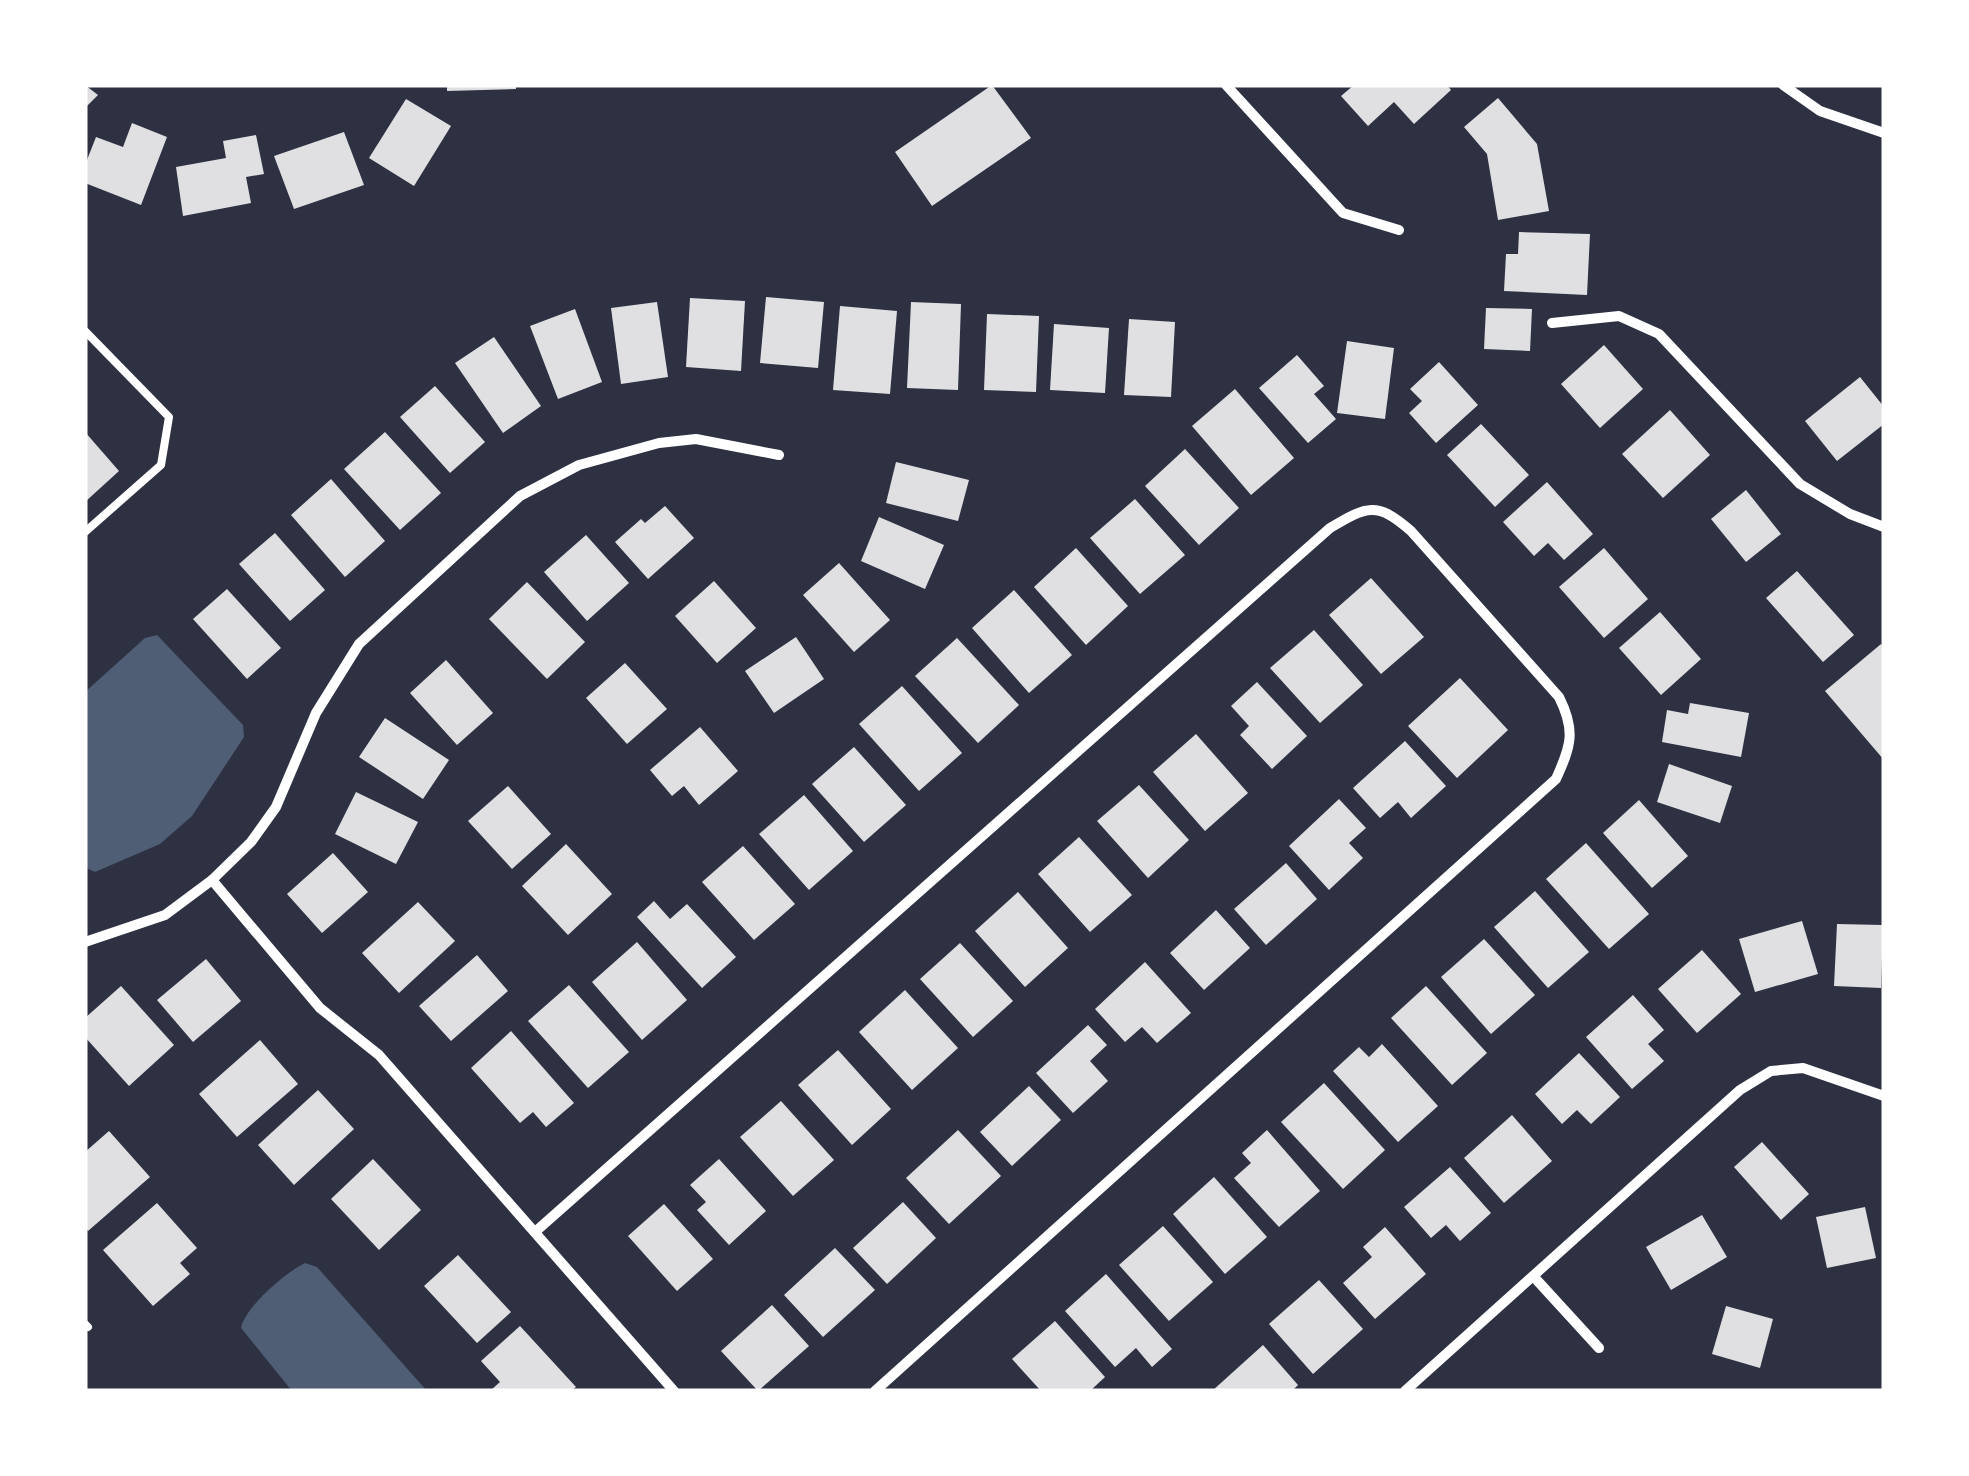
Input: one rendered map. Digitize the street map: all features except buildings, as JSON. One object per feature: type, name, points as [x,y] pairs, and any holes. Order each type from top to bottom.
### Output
[{"type":"street","points":[[1226,85],[1343,213],[1399,230]]},
{"type":"street","points":[[1783,85],[1820,111],[1884,133]]},
{"type":"street","points":[[1552,322],[1619,316],[1660,334],[1800,484],[1850,514],[1884,527]]},
{"type":"street","points":[[85,942],[165,915],[212,880],[251,842],[276,807],[316,714],[358,644],[520,496],[578,465],[659,443],[696,439],[779,455]]},
{"type":"street","points":[[536,1232],[1330,528],[1363,509],[1389,512],[1542,675],[1568,714],[1571,744],[1556,779],[875,1391]]},
{"type":"street","points":[[212,880],[320,1008],[379,1054],[674,1391]]},
{"type":"street","points":[[1405,1391],[1740,1090],[1771,1071],[1803,1068],[1884,1096]]},
{"type":"street","points":[[1534,1277],[1599,1348]]},
{"type":"lane","points":[[85,331],[169,417],[161,466],[85,532]]},
{"type":"water","points":[[157,635],[243,725],[244,737],[192,816],[160,844],[95,872],[86,868],[85,692],[145,638]]},
{"type":"water","points":[[305,1263],[317,1267],[427,1391],[292,1391],[241,1328],[267,1291]]}]
